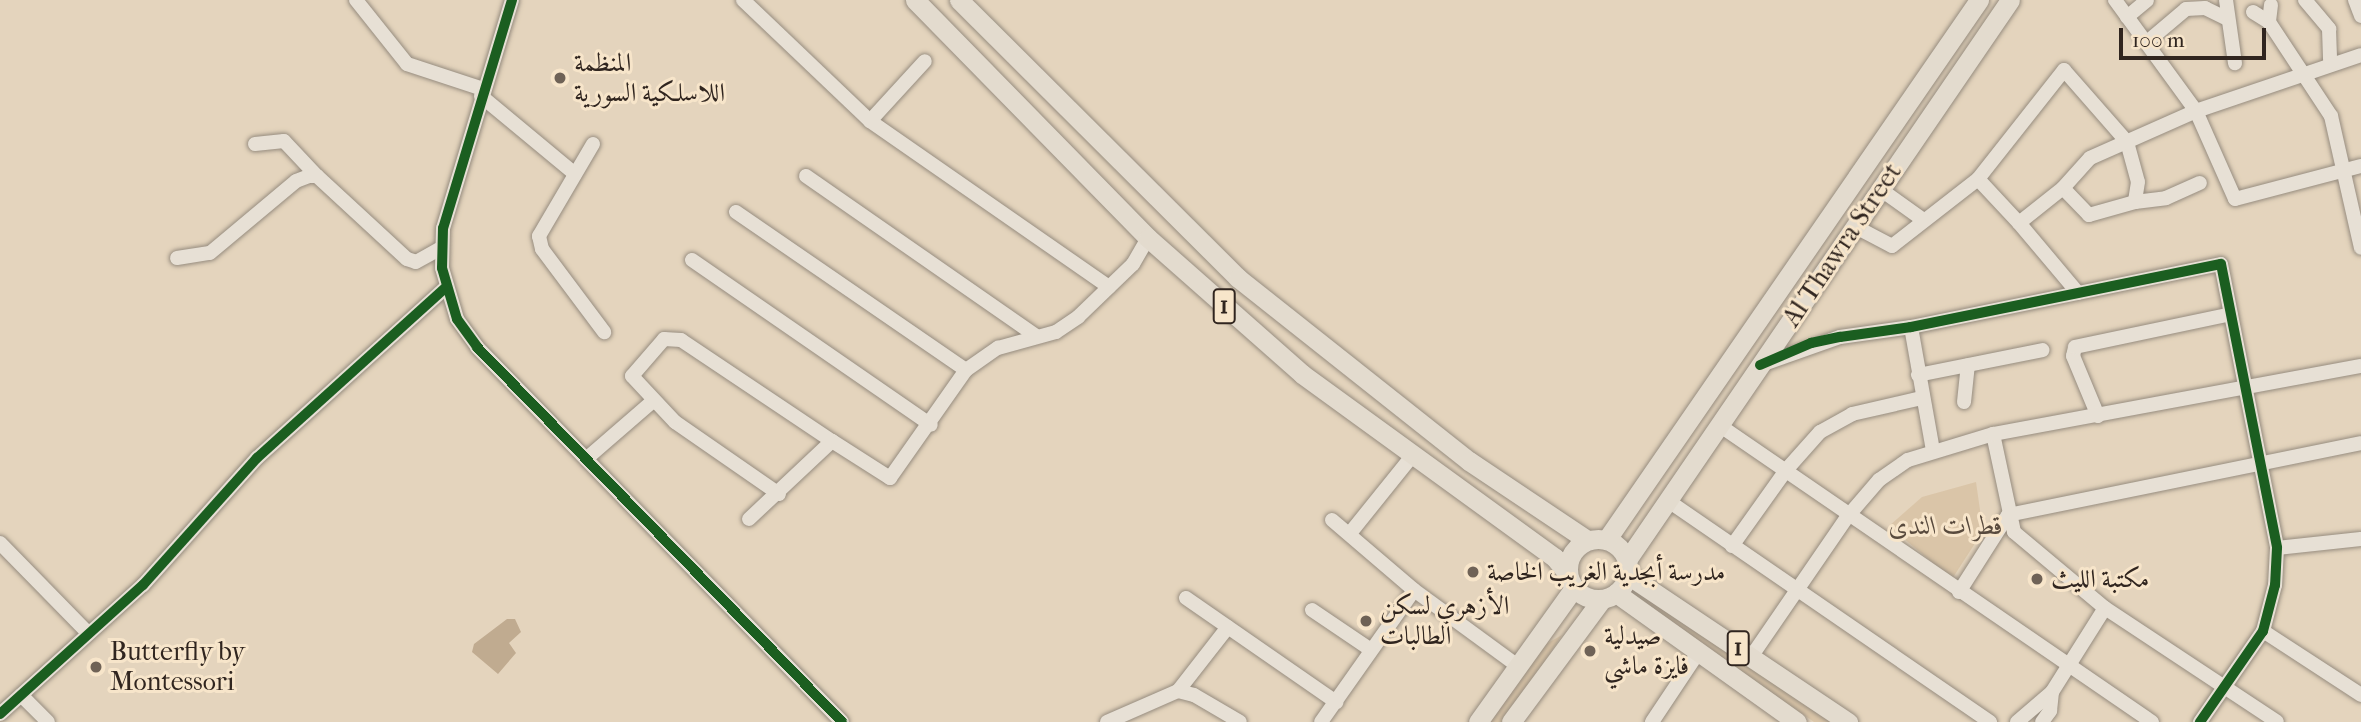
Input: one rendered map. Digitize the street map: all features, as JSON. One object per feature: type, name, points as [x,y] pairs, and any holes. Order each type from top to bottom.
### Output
[{"type":"main road","name":"1","points":[[915,0],[1147,238],[1302,374],[1555,558],[1571,580]]},
{"type":"main road","name":"1","points":[[959,0],[1171,216],[1238,278],[1469,461],[1587,540]]},
{"type":"main road","name":"Al Thawra Street","points":[[1607,539],[1979,0]]},
{"type":"main road","name":"Al Thawra Street","points":[[1628,568],[1667,500],[2010,0]]},
{"type":"main road","points":[[1845,195],[1854,204],[1867,207]]},
{"type":"main road","points":[[1822,229],[1849,233]]},
{"type":"main road","points":[[1219,300],[1238,278]]},
{"type":"main road","points":[[1482,505],[1524,526],[1532,521],[1532,504]]},
{"type":"main road","points":[[1478,722],[1549,624],[1571,580],[1572,553],[1587,540],[1607,539],[1628,568],[1609,596],[1570,639],[1511,722]]},
{"type":"main road","name":"1","points":[[1628,568],[1847,722]]},
{"type":"main road","points":[[1571,580],[1587,598],[1609,596]]},
{"type":"main road","name":"1","points":[[1609,596],[1698,653],[1797,722]]},
{"type":"main road","points":[[1549,624],[1564,629],[1570,639]]},
{"type":"street","points":[[356,0],[407,64],[482,93],[575,174]]},
{"type":"street","points":[[512,0],[482,93],[441,248],[445,288],[457,319],[477,347],[842,722]]},
{"type":"street","points":[[743,0],[870,121],[1109,287]]},
{"type":"street","points":[[2115,0],[2196,111],[2235,199],[2361,166]]},
{"type":"street","points":[[2127,16],[2147,0]]},
{"type":"street","points":[[2174,15],[2178,0]]},
{"type":"street","points":[[2226,0],[2235,63]]},
{"type":"street","points":[[2305,0],[2329,29],[2330,63]]},
{"type":"street","points":[[2355,0],[2361,16]]},
{"type":"street","points":[[2269,22],[2271,5]]},
{"type":"street","points":[[2147,42],[2174,15],[2198,7],[2228,19]]},
{"type":"street","points":[[2253,12],[2269,22],[2331,116],[2360,243]]},
{"type":"street","points":[[2020,223],[2063,188],[2090,158],[2196,111],[2330,63],[2361,55]]},
{"type":"street","points":[[870,121],[925,61]]},
{"type":"street","points":[[1849,233],[1892,246],[1922,219],[1978,179],[2064,70],[2127,142],[2138,183],[2135,201]]},
{"type":"street","points":[[255,144],[284,141],[317,176],[407,259],[416,262],[441,248]]},
{"type":"street","points":[[593,144],[541,226],[539,240],[604,332]]},
{"type":"street","points":[[177,258],[210,253],[296,181],[317,176]]},
{"type":"street","points":[[806,176],[1035,335]]},
{"type":"street","points":[[1978,179],[2020,223],[2078,293]]},
{"type":"street","points":[[2063,188],[2089,215],[2135,201],[2166,198],[2200,183]]},
{"type":"street","points":[[1880,189],[1922,219]]},
{"type":"street","points":[[736,212],[966,370]]},
{"type":"street","points":[[779,494],[675,422],[632,376],[664,339],[676,336],[890,478],[931,425],[966,370],[998,348],[1035,335],[1056,332],[1133,264],[1147,238]]},
{"type":"street","points":[[692,260],[931,425]]},
{"type":"street","points":[[1760,365],[1811,343],[1911,327],[2221,264],[2250,390],[2277,548],[2275,585],[2263,632],[2200,722]]},
{"type":"street","points":[[0,714],[148,579],[257,458],[445,288]]},
{"type":"street","points":[[2098,416],[2073,356],[2075,347],[2231,314]]},
{"type":"street","points":[[1911,327],[1933,451]]},
{"type":"street","points":[[1918,375],[2043,350]]},
{"type":"street","points":[[1964,402],[1968,365]]},
{"type":"street","points":[[1751,657],[1848,516],[1879,480],[1933,451],[1993,434],[2250,390],[2361,366]]},
{"type":"street","points":[[1732,546],[1787,469],[1820,432],[1852,414],[1922,398]]},
{"type":"street","points":[[586,459],[653,401]]},
{"type":"street","points":[[1718,425],[1787,469],[1848,516],[2152,722]]},
{"type":"street","points":[[1993,434],[2008,515],[2014,532],[2105,608],[2277,722]]},
{"type":"street","points":[[749,519],[779,494],[832,441]]},
{"type":"street","points":[[1959,592],[2008,515],[2361,443]]},
{"type":"street","points":[[1351,533],[1413,455]]},
{"type":"street","points":[[1667,500],[1990,722]]},
{"type":"street","points":[[1332,520],[1351,533],[1414,590],[1518,666]]},
{"type":"street","points":[[2277,548],[2361,539]]},
{"type":"street","points":[[0,543],[88,633]]},
{"type":"street","points":[[1321,722],[1414,590]]},
{"type":"street","points":[[1186,598],[1336,702]]},
{"type":"street","points":[[2017,722],[2052,692],[2105,608]]},
{"type":"street","points":[[1312,610],[1371,650]]},
{"type":"street","points":[[1107,722],[1178,691],[1228,627]]},
{"type":"street","points":[[2263,632],[2361,695]]},
{"type":"street","points":[[1652,722],[1698,653]]},
{"type":"street","points":[[1178,691],[1218,716],[1240,722]]},
{"type":"street","points":[[2042,722],[2050,711],[2052,692]]},
{"type":"street","points":[[21,695],[48,722]]},
{"type":"green space","name":"قطرات الندى","points":[[1976,482],[1983,531],[1952,579],[1889,526],[1922,497]]},
{"type":"green space","points":[[1638,590],[1831,722],[1814,722],[1634,597]]},
{"type":"green space","points":[[1562,635],[1505,722],[1490,722],[1546,644]]},
{"type":"shaded area","points":[[507,619],[515,619],[521,632],[509,643],[516,653],[498,674],[472,652],[474,644]]},
{"type":"cycle path","points":[[512,0],[443,228],[442,268],[457,319],[477,347],[842,722]]},
{"type":"cycle path","points":[[1760,365],[1811,343],[1911,327],[2221,264],[2277,548],[2275,585],[2263,631],[2200,722]]},
{"type":"cycle path","points":[[0,714],[143,585],[257,458],[445,288]]},
{"type":"place","name":"المنظمة اللاسلكية السورية","points":[[560,78]]},
{"type":"place","name":"مدرسة أبجدية الغريب الخاصة","points":[[1473,572]]},
{"type":"place","name":"مكتبة الليث","points":[[2037,579]]},
{"type":"place","name":"الأزهري لسكن الطالبات","points":[[1366,621]]},
{"type":"place","name":"صيدلية فايزة ماشي","points":[[1590,651]]},
{"type":"place","name":"Butterfly by Montessori","points":[[96,667]]}]
